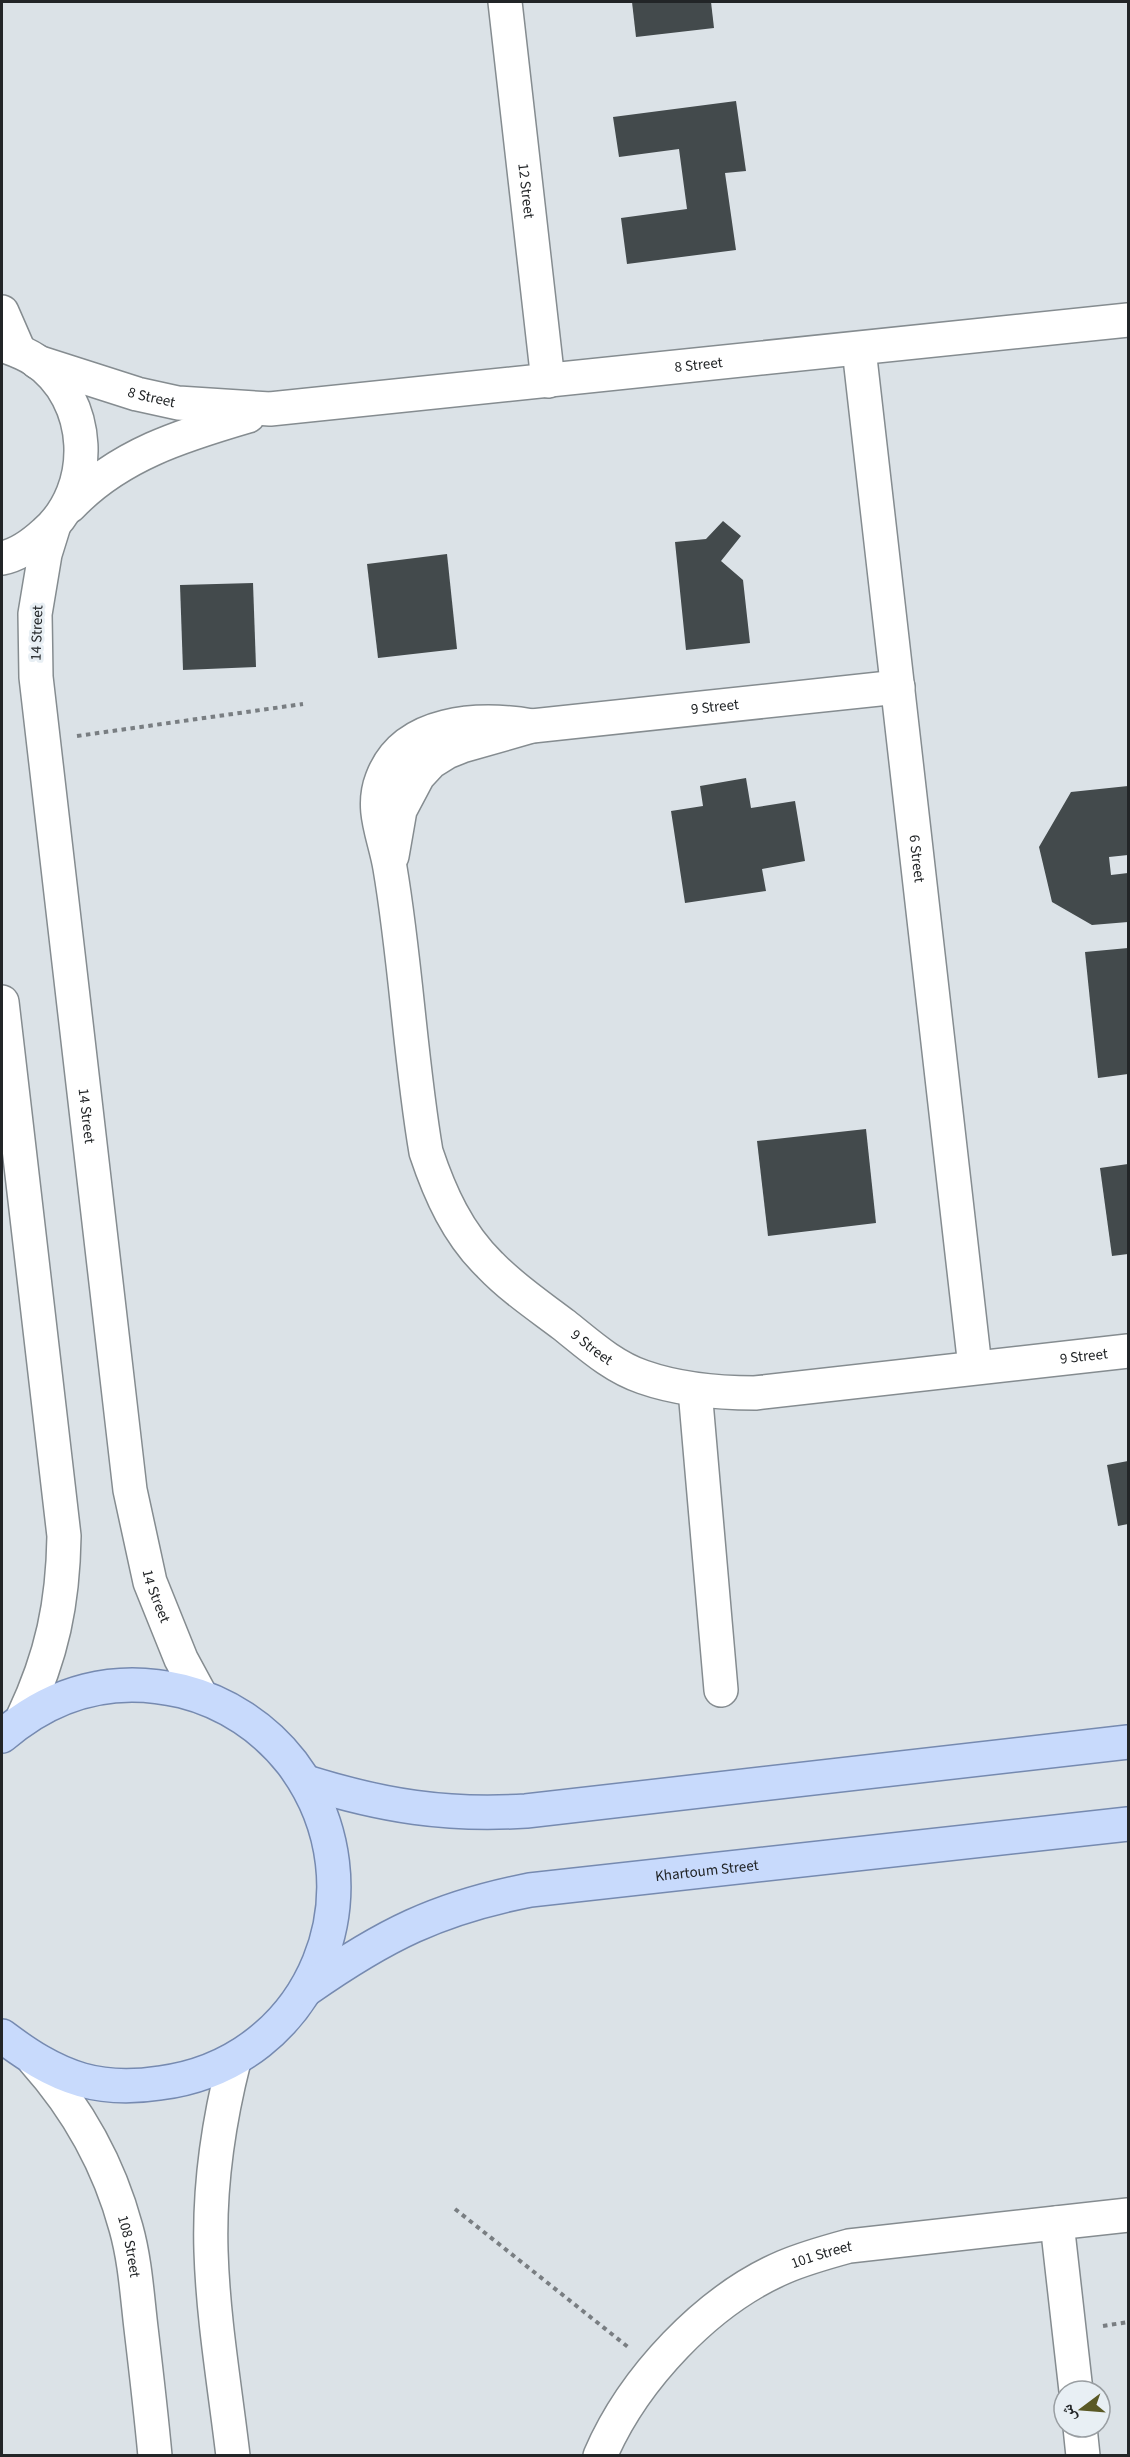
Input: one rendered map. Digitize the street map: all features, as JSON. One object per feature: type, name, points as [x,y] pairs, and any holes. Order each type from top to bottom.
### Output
[{"type":"main road","points":[[2,2036],[34,2060],[82,2080],[134,2087],[185,2080],[234,2061],[275,2029],[307,1989],[324,1949],[333,1907],[334,1864],[324,1822],[306,1782],[278,1746],[242,1716],[201,1696],[156,1685],[110,1685],[64,1696],[12,1726]]},
{"type":"main road","points":[[306,1782],[358,1798],[410,1808],[488,1813],[526,1811],[1128,1742]]},
{"type":"main road","name":"Khartoum Street","points":[[307,1989],[378,1942],[406,1928],[453,1909],[530,1890],[1128,1824]]},
{"type":"street","name":"12 Street","points":[[505,2],[548,381]]},
{"type":"street","points":[[2,312],[19,353]]},
{"type":"street","name":"8 Street","points":[[19,353],[128,391],[178,403],[270,409],[1128,320]]},
{"type":"street","name":"6 Street","points":[[859,349],[975,1367]]},
{"type":"street","name":"14 Street","points":[[19,353],[61,386],[76,415],[82,447],[79,480],[45,554],[35,614],[36,677],[130,1490],[150,1582],[181,1659],[201,1696]]},
{"type":"street","name":"8 Street","points":[[2,558],[32,544],[60,518],[85,489],[136,456],[192,432],[270,409]]},
{"type":"street","name":"9 Street","points":[[898,687],[532,726],[447,752],[431,762],[418,776],[400,810],[390,867],[424,1140],[437,1186],[451,1214],[469,1241],[490,1265],[614,1365],[643,1377],[695,1390],[755,1393],[1128,1351]]},
{"type":"street","points":[[2,1002],[64,1536],[63,1577],[58,1618],[38,1685],[12,1726]]},
{"type":"street","points":[[695,1390],[722,1690]]},
{"type":"street","name":"108 Street","points":[[34,2060],[56,2085],[93,2144],[112,2185],[126,2228],[135,2273],[155,2456]]},
{"type":"street","points":[[233,2456],[211,2252],[215,2149],[234,2061]]},
{"type":"street","name":"101 Street","points":[[600,2456],[628,2402],[654,2368],[700,2322],[730,2300],[782,2268],[815,2255],[849,2246],[1128,2215]]},
{"type":"street","points":[[1058,2223],[1075,2379]]},
{"type":"street","points":[[1081,2439],[1083,2456]]},
{"type":"path","points":[[44,741],[303,705]]},
{"type":"path","points":[[455,2209],[654,2368]]},
{"type":"building","points":[[632,2],[711,2],[714,28],[636,37]]},
{"type":"building","points":[[736,101],[746,171],[725,173],[736,250],[627,264],[621,218],[687,209],[679,149],[619,157],[613,117]]},
{"type":"building","points":[[723,521],[741,536],[721,561],[743,580],[750,643],[686,650],[675,542],[706,539]]},
{"type":"building","points":[[447,554],[457,649],[378,658],[367,564]]},
{"type":"building","points":[[253,583],[256,667],[183,670],[180,585]]},
{"type":"building","points":[[746,778],[751,808],[795,801],[805,861],[762,869],[766,891],[685,903],[671,811],[703,806],[700,786]]},
{"type":"building","points":[[1128,786],[1128,855],[1109,857],[1111,875],[1128,873],[1128,922],[1092,925],[1052,902],[1039,847],[1071,792]]},
{"type":"building","points":[[1128,948],[1128,1074],[1098,1078],[1085,952]]},
{"type":"building","points":[[866,1129],[876,1223],[768,1236],[757,1141]]},
{"type":"building","points":[[1128,1164],[1128,1254],[1112,1256],[1100,1168]]},
{"type":"building","points":[[1128,1461],[1128,1524],[1118,1526],[1107,1465]]}]
